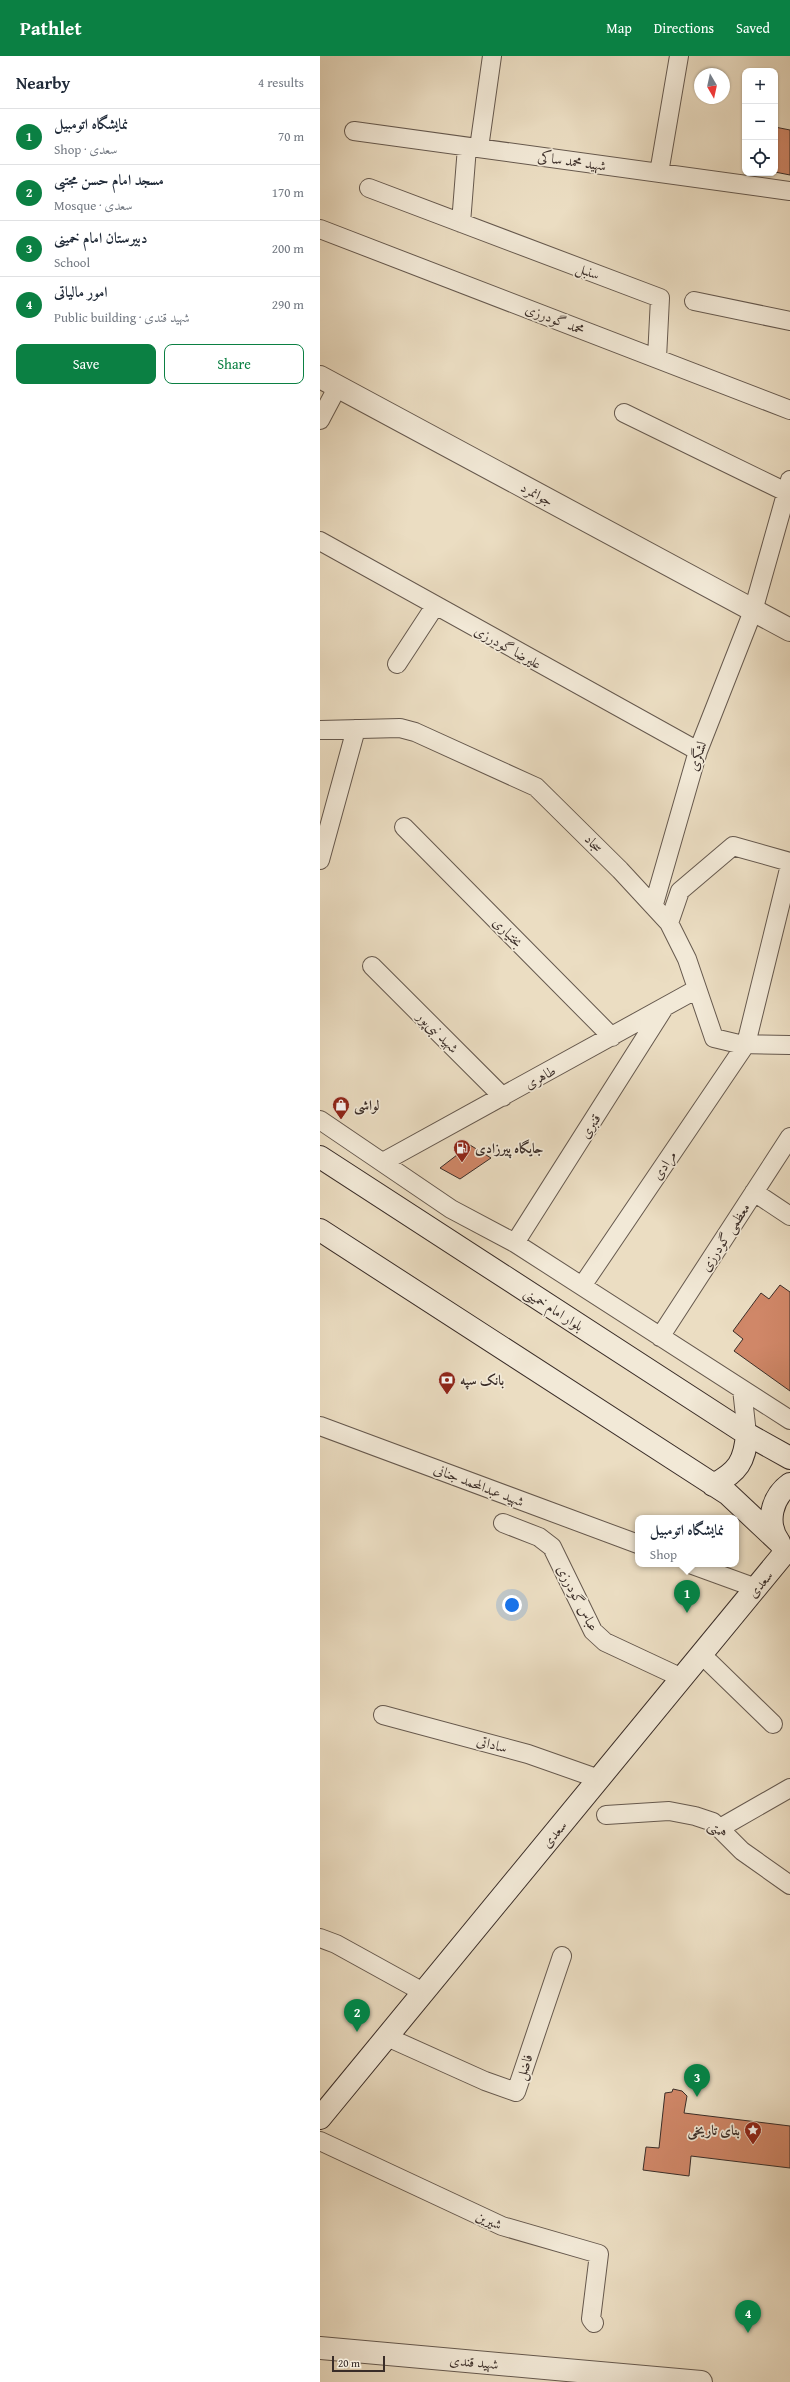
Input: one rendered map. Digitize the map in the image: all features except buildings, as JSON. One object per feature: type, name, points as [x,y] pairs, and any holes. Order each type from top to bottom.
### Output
[{"type":"main road","name":"جوانمرد","points":[[329,382],[790,630]]},
{"type":"main road","name":"بلوار امام خمینی","points":[[320,1157],[747,1434],[790,1458]]},
{"type":"main road","points":[[320,1230],[728,1494],[785,1548]]},
{"type":"main road","points":[[713,1485],[731,1475],[741,1462],[745,1451],[747,1434]]},
{"type":"main road","points":[[785,1548],[772,1528],[771,1514],[775,1501],[783,1489],[790,1484]]},
{"type":"main road","name":"سعدی","points":[[320,2118],[756,1588],[785,1548]]},
{"type":"main road","name":"شهید قندی","points":[[320,2348],[701,2382]]},
{"type":"street","points":[[461,223],[473,147],[492,56]]},
{"type":"street","points":[[660,173],[679,56]]},
{"type":"street","name":"شهید محمد ساکی","points":[[354,131],[790,191]]},
{"type":"street","name":"سنبل","points":[[369,188],[660,298],[657,358]]},
{"type":"street","name":"محمد گودرزی","points":[[320,229],[790,410]]},
{"type":"street","points":[[694,301],[790,321]]},
{"type":"street","points":[[320,420],[329,382]]},
{"type":"street","points":[[624,413],[788,489]]},
{"type":"street","name":"لشگری","points":[[654,904],[698,751],[753,611],[788,489]]},
{"type":"street","name":"علیرضا گودرزی","points":[[320,540],[434,606],[698,751]]},
{"type":"street","points":[[397,664],[434,606]]},
{"type":"street","name":"سجاد","points":[[320,730],[400,728],[414,732],[536,788],[560,809],[654,904],[669,923],[679,940],[714,1038],[746,1044],[790,1046]]},
{"type":"street","points":[[320,860],[356,729]]},
{"type":"street","name":"بختیاری","points":[[404,827],[612,1037]]},
{"type":"street","points":[[669,923],[680,891],[733,846],[790,864],[746,1044]]},
{"type":"street","name":"شهید نبی‌پور","points":[[372,966],[503,1097]]},
{"type":"street","name":"طاهری","points":[[383,1162],[697,989]]},
{"type":"street","name":"قنبری","points":[[515,1243],[664,1008]]},
{"type":"street","name":"مرادی","points":[[582,1286],[746,1044]]},
{"type":"street","points":[[320,1120],[451,1209],[515,1243],[790,1420]]},
{"type":"street","name":"معظمی گودرزی","points":[[660,1337],[754,1192],[784,1160],[790,1137]]},
{"type":"street","points":[[754,1192],[790,1216]]},
{"type":"street","points":[[742,1389],[747,1434]]},
{"type":"street","name":"شهید عبدالمحمد جنانی","points":[[320,1426],[635,1543]]},
{"type":"street","name":"عباس گودرزی","points":[[503,1523],[539,1537],[552,1546],[593,1631],[605,1642],[682,1678]]},
{"type":"street","points":[[698,1567],[756,1588]]},
{"type":"street","points":[[701,1654],[773,1724]]},
{"type":"street","name":"ساداتی","points":[[383,1715],[528,1754],[599,1779]]},
{"type":"street","points":[[720,1828],[790,1788]]},
{"type":"street","name":"همتی","points":[[606,1815],[669,1812],[695,1816],[713,1822],[742,1851],[790,1885]]},
{"type":"street","points":[[320,1938],[336,1944],[423,1992]]},
{"type":"street","name":"فاضل","points":[[387,2037],[485,2081],[516,2092],[562,1956]]},
{"type":"street","name":"شیرین","points":[[320,2141],[502,2226],[599,2254],[591,2319],[594,2323]]},
{"type":"place","name":"لواشی","points":[[341,1120]]},
{"type":"place","name":"جایگاه پیرزادی","points":[[462,1163]]},
{"type":"place","name":"بانک سپه","points":[[447,1395]]},
{"type":"place","name":"نمایشگاه اتومبیل","points":[[687,1613]]},
{"type":"place","name":"مسجد امام حسن مجتبی","points":[[357,2032]]},
{"type":"place","name":"دبیرستان امام خمینی","points":[[697,2097]]},
{"type":"place","name":"بنای تاریخی","points":[[753,2145]]},
{"type":"place","name":"امور مالیاتی","points":[[748,2333]]}]
